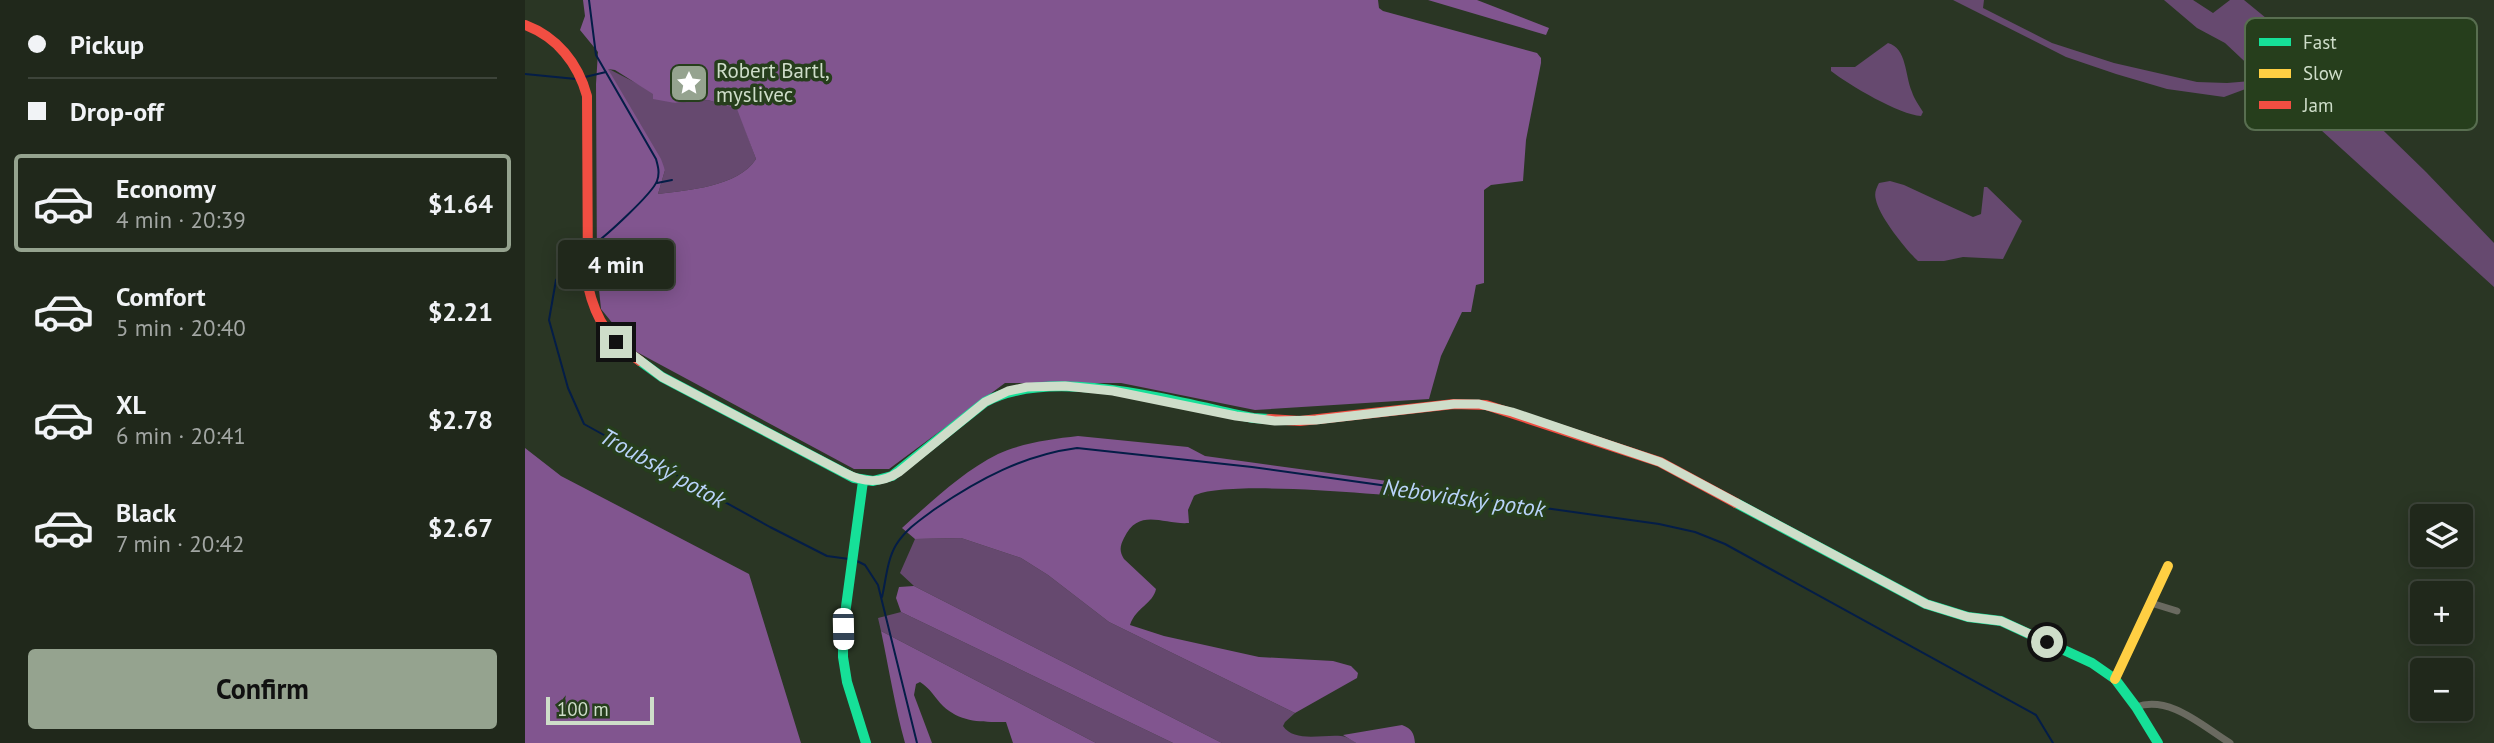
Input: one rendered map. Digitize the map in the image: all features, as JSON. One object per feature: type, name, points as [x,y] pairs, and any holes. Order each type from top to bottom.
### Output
[{"type":"street","points":[[525,25],[548,36],[585,83],[589,299],[594,312],[616,342],[662,377],[863,481],[879,481],[892,476],[985,402],[1008,391],[1027,387],[1065,386],[1113,391],[1236,416],[1275,421],[1316,420],[1454,404],[1479,404],[1512,412],[1660,462],[1926,604],[1968,617],[2001,621],[2092,663],[2115,679],[2158,743]]},
{"type":"street","points":[[863,481],[843,629],[843,657],[866,743]]},
{"type":"street","points":[[2115,679],[2168,566]]},
{"type":"street","points":[[2151,603],[2177,611]]},
{"type":"street","points":[[2136,707],[2150,702],[2170,706],[2230,743]]},
{"type":"shaded area","points":[[583,0],[1378,0],[1379,8],[1383,11],[1537,53],[1541,63],[1526,140],[1523,181],[1491,185],[1484,190],[1484,283],[1476,285],[1471,312],[1462,312],[1441,356],[1429,399],[1255,410],[1121,383],[1005,383],[889,469],[854,469],[635,351],[601,309],[597,270],[598,52],[580,30],[585,16]],"holes":[[[608,69],[615,70],[653,94],[653,99],[675,103],[708,100],[737,109],[756,159],[737,176],[725,181],[697,189],[658,194],[665,170]]]},
{"type":"shaded area","points":[[1428,0],[1477,0],[1549,28],[1546,35]]},
{"type":"shaded area","points":[[1953,0],[1984,0],[1983,8],[2052,43],[2114,63],[2197,82],[2245,82],[2245,89],[2224,97],[2167,89],[2066,57]]},
{"type":"shaded area","points":[[2164,0],[2193,0],[2213,13],[2230,0],[2244,0],[2266,18],[2245,18],[2245,62],[2225,43],[2197,28]]},
{"type":"shaded area","points":[[1888,43],[1902,56],[1913,95],[1923,112],[1921,116],[1888,105],[1831,71],[1831,67],[1855,67]]},
{"type":"shaded area","points":[[607,68],[675,103],[708,100],[738,109],[756,159],[737,176],[711,186],[658,194],[665,170]]},
{"type":"shaded area","points":[[2321,130],[2383,130],[2494,243],[2494,287]]},
{"type":"shaded area","points":[[1890,181],[1973,217],[1981,214],[1984,187],[1987,187],[2022,221],[2003,259],[1963,257],[1944,261],[1918,261],[1878,207],[1875,195],[1877,187],[1879,183]]},
{"type":"shaded area","points":[[1078,436],[1188,447],[1205,456],[1424,486],[1435,500],[1273,488],[1211,491],[1194,496],[1188,510],[1189,523],[1144,520],[1130,529],[1124,538],[1121,551],[1124,559],[1156,589],[1130,625],[1164,636],[1259,657],[1333,661],[1351,666],[1358,673],[1357,678],[1295,713],[1109,622],[1048,575],[1021,558],[961,538],[915,539],[902,528],[959,478],[998,454],[1027,444]]},
{"type":"shaded area","points":[[525,448],[561,476],[749,574],[801,743],[525,743]]},
{"type":"shaded area","points":[[961,538],[1021,558],[1048,575],[1109,622],[1295,713],[1283,726],[1288,731],[1302,736],[1343,736],[1356,743],[1222,743],[914,586],[900,573],[915,539]]},
{"type":"shaded area","points":[[914,586],[1222,743],[1173,743],[901,612],[896,598],[899,587]]},
{"type":"shaded area","points":[[901,612],[1173,743],[1096,743],[881,631],[878,618]]},
{"type":"shaded area","points":[[881,631],[1096,743],[1013,743],[1006,722],[957,716],[943,706],[920,682],[916,684],[914,695],[932,743],[905,743]]},
{"type":"shaded area","points":[[1402,725],[1412,732],[1415,743],[1356,743],[1343,735]]},
{"type":"waterway","name":"Troubský potok","points":[[589,0],[596,55],[656,159],[659,172],[657,181],[647,195],[593,245]]},
{"type":"waterway","points":[[585,77],[606,72]]},
{"type":"waterway","points":[[525,74],[576,79]]},
{"type":"waterway","points":[[657,183],[672,180]]},
{"type":"waterway","name":"Troubský potok","points":[[585,250],[577,255],[556,280],[549,320],[568,388],[584,424],[770,527],[827,556],[849,559]]},
{"type":"waterway","name":"Nebovidský potok","points":[[882,597],[893,551],[909,529],[968,488],[1020,462],[1077,448],[1252,467],[1659,524],[1695,532],[1725,544],[2036,715],[2053,743]]},
{"type":"waterway","name":"Troubský potok","points":[[855,560],[865,565],[878,585],[917,743]]},
{"type":"traffic: fast","points":[[640,361],[662,377],[854,478],[873,481],[892,476],[985,402],[1013,391],[1045,387],[1117,391],[1269,419]]},
{"type":"traffic: fast","points":[[863,481],[843,629],[843,657],[847,682],[866,743]]},
{"type":"traffic: fast","points":[[1736,503],[1926,604],[1968,617],[2001,621],[2092,663],[2115,679],[2158,743]]},
{"type":"traffic: slow","points":[[2115,679],[2168,566]]},
{"type":"traffic: jam","points":[[525,25],[547,37],[565,53],[583,84],[587,96],[588,286],[595,310],[612,338],[640,361]]},
{"type":"traffic: jam","points":[[1269,419],[1300,421],[1454,404],[1486,405],[1660,462],[1736,503]]},
{"type":"place","name":"Robert Bartl, myslivec","points":[[689,83]]},
{"type":"route","points":[[616,342],[662,377],[863,481],[884,480],[899,472],[985,402],[1008,391],[1027,387],[1065,386],[1113,391],[1236,416],[1275,421],[1316,420],[1454,404],[1486,405],[1660,462],[1926,604],[1968,617],[2001,621],[2047,642]]}]
